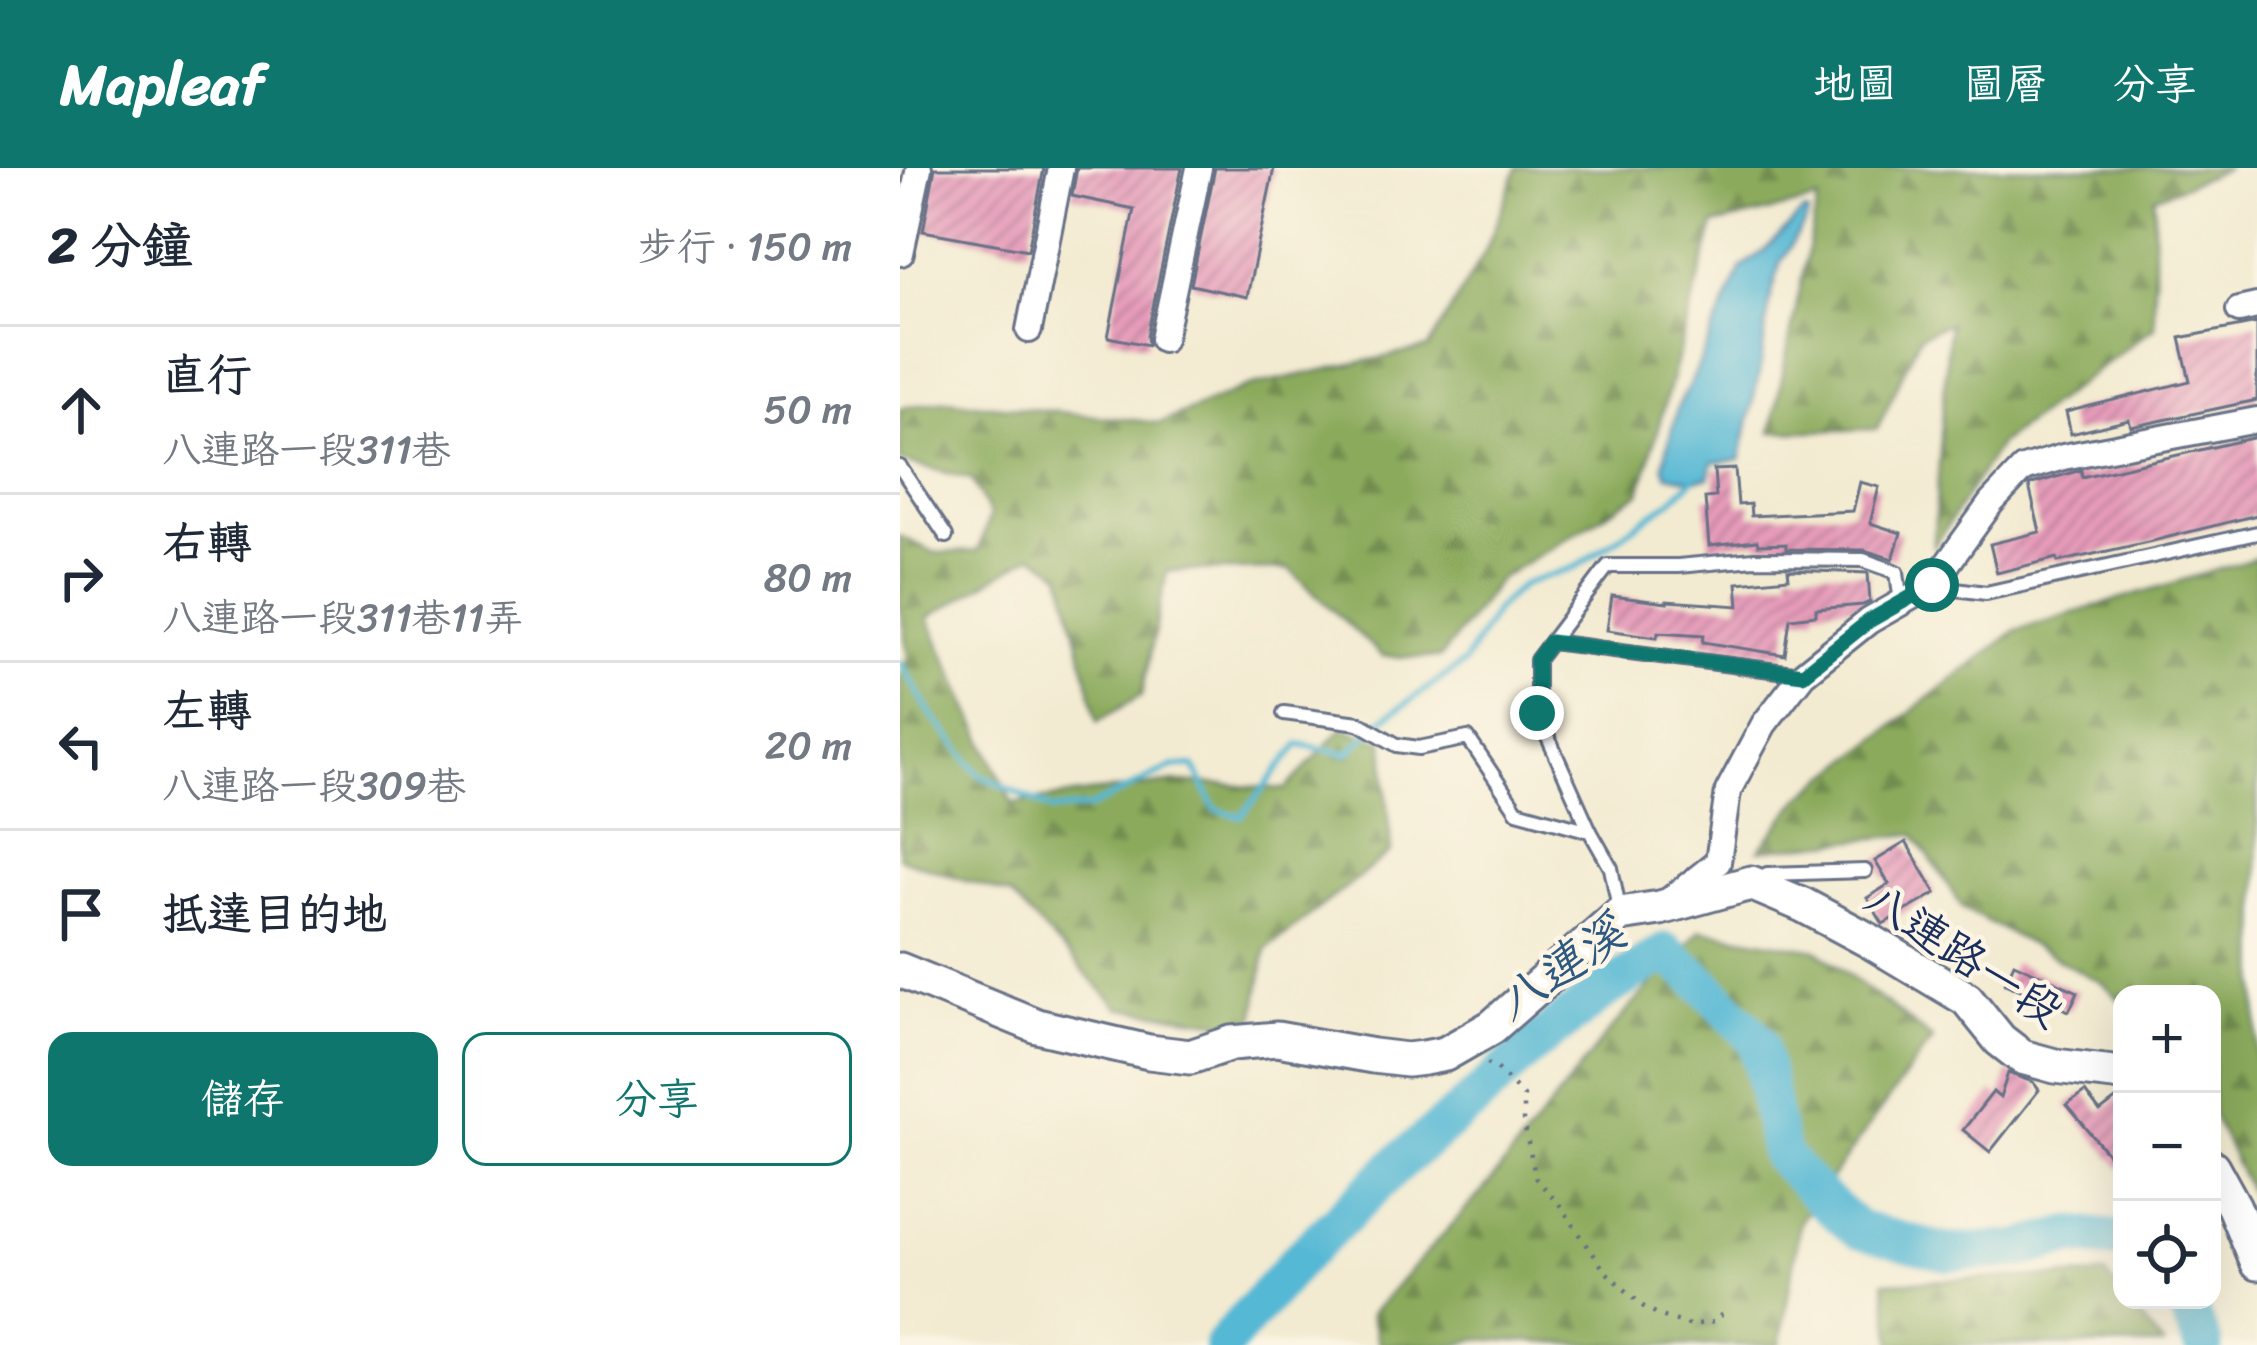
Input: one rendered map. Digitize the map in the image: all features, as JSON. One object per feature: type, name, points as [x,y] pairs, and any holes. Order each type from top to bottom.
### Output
[{"type":"street","points":[[901,253],[919,168]]},
{"type":"street","points":[[1029,330],[1061,168]]},
{"type":"street","points":[[1163,338],[1199,168]]},
{"type":"street","points":[[1660,908],[1718,862],[1728,791],[1765,724],[1803,674],[1869,621],[1932,585],[1991,502],[2024,469],[2063,457],[2257,420]]},
{"type":"street","points":[[900,970],[1037,1026],[1149,1052],[1190,1057],[1232,1043],[1277,1039],[1407,1060],[1444,1054],[1492,1027],[1620,914],[1751,883]]},
{"type":"street","name":"八連路一段","points":[[1751,883],[1803,905],[1967,999],[2000,1040],[2022,1057],[2113,1073]]},
{"type":"street","points":[[2221,1183],[2257,1263]]},
{"type":"lane","points":[[900,466],[946,536]]},
{"type":"lane","points":[[1932,585],[1986,593],[2257,533]]},
{"type":"lane","points":[[1620,914],[1611,868],[1537,713],[1537,660],[1608,566],[1863,560],[1897,572],[1901,603]]},
{"type":"lane","points":[[1550,642],[1803,674]]},
{"type":"lane","points":[[1284,713],[1359,723],[1397,745],[1419,748],[1468,738],[1517,811],[1590,831]]},
{"type":"lane","points":[[1751,883],[1767,874],[1865,871]]},
{"type":"path","points":[[1496,1066],[1523,1096],[1522,1120],[1536,1179],[1605,1271],[1644,1307],[1661,1316],[1689,1325],[1714,1322],[1725,1311]]},
{"type":"green space","points":[[1517,168],[2228,168],[2154,197],[2154,327],[2000,443],[1933,548],[1949,323],[1920,336],[1877,429],[1771,432],[1818,200],[1714,225],[1640,493],[1499,579],[1440,658],[1382,656],[1289,569],[1167,571],[1142,695],[1098,721],[1062,574],[1033,555],[928,618],[1012,803],[1177,782],[1286,789],[1342,728],[1384,742],[1391,852],[1266,949],[1253,1026],[1119,1008],[1010,895],[900,858],[900,674],[908,658],[900,603],[900,536],[936,553],[978,551],[990,515],[972,479],[900,461],[900,408],[946,400],[1160,423],[1249,386],[1428,348],[1485,252]]},
{"type":"green space","points":[[2257,558],[2257,1207],[2221,1133],[2221,985],[2113,985],[2113,993],[2102,983],[1963,908],[1914,834],[1759,850],[1800,798],[2016,630]]},
{"type":"green space","points":[[1700,930],[1817,950],[1932,1039],[1800,1221],[1780,1345],[1597,1345],[1476,1339],[1459,1345],[1379,1345],[1370,1315],[1489,1184],[1607,1034]]},
{"type":"green space","points":[[2106,1275],[2113,1284],[2113,1309],[2133,1309],[2163,1345],[1893,1345],[1884,1282]]},
{"type":"water","points":[[1803,212],[1808,213],[1806,221],[1780,263],[1769,304],[1740,460],[1712,463],[1709,478],[1667,475],[1663,466],[1677,408],[1741,268]]},
{"type":"building","points":[[935,168],[1044,168],[1028,250],[923,231]]},
{"type":"building","points":[[1077,168],[1182,168],[1148,345],[1108,337],[1134,209],[1072,196]]},
{"type":"building","points":[[1215,168],[1274,168],[1247,297],[1191,285]]},
{"type":"building","points":[[2257,323],[2257,400],[2131,427],[2129,420],[2071,434],[2066,412],[2190,381],[2180,338]]},
{"type":"building","points":[[2257,437],[2257,515],[1997,573],[1990,544],[2040,532],[2032,484],[2081,470],[2082,477]]},
{"type":"building","points":[[1735,469],[1738,505],[1750,504],[1751,516],[1853,511],[1860,482],[1879,487],[1870,523],[1901,533],[1893,559],[1864,550],[1786,549],[1786,544],[1758,545],[1757,541],[1709,546],[1705,498],[1716,497],[1714,470]]},
{"type":"building","points":[[1788,570],[1868,573],[1870,602],[1816,609],[1816,615],[1790,618],[1785,655],[1703,642],[1704,635],[1658,632],[1657,637],[1607,630],[1612,596],[1739,606],[1737,583],[1789,578]]},
{"type":"building","points":[[1906,842],[1936,893],[1883,924],[1867,898],[1889,884],[1875,861]]},
{"type":"building","points":[[2014,963],[2078,992],[2069,1011],[2005,983]]},
{"type":"building","points":[[2008,1073],[2033,1082],[2039,1090],[1990,1152],[1963,1130],[1993,1092],[2000,1098]]},
{"type":"building","points":[[2085,1092],[2100,1112],[2113,1102],[2113,1160],[2067,1105]]},
{"type":"waterway","points":[[900,662],[931,714],[979,774],[1053,810],[1091,807],[1174,766],[1194,766],[1215,809],[1241,817],[1299,744],[1348,754],[1379,722],[1464,663],[1496,609],[1523,584],[1576,567],[1693,480]]},
{"type":"waterway","name":"八連溪","points":[[1223,1345],[1296,1262],[1402,1160],[1531,1047],[1605,990],[1665,952],[1706,986],[1758,1041],[1780,1155],[1858,1230],[1948,1253],[2020,1249],[2072,1235],[2113,1239]]},
{"type":"waterway","name":"八連溪","points":[[2188,1309],[2203,1345]]},
{"type":"route","points":[[1537,713],[1537,660],[1550,642],[1803,674],[1869,621],[1932,585]]}]
